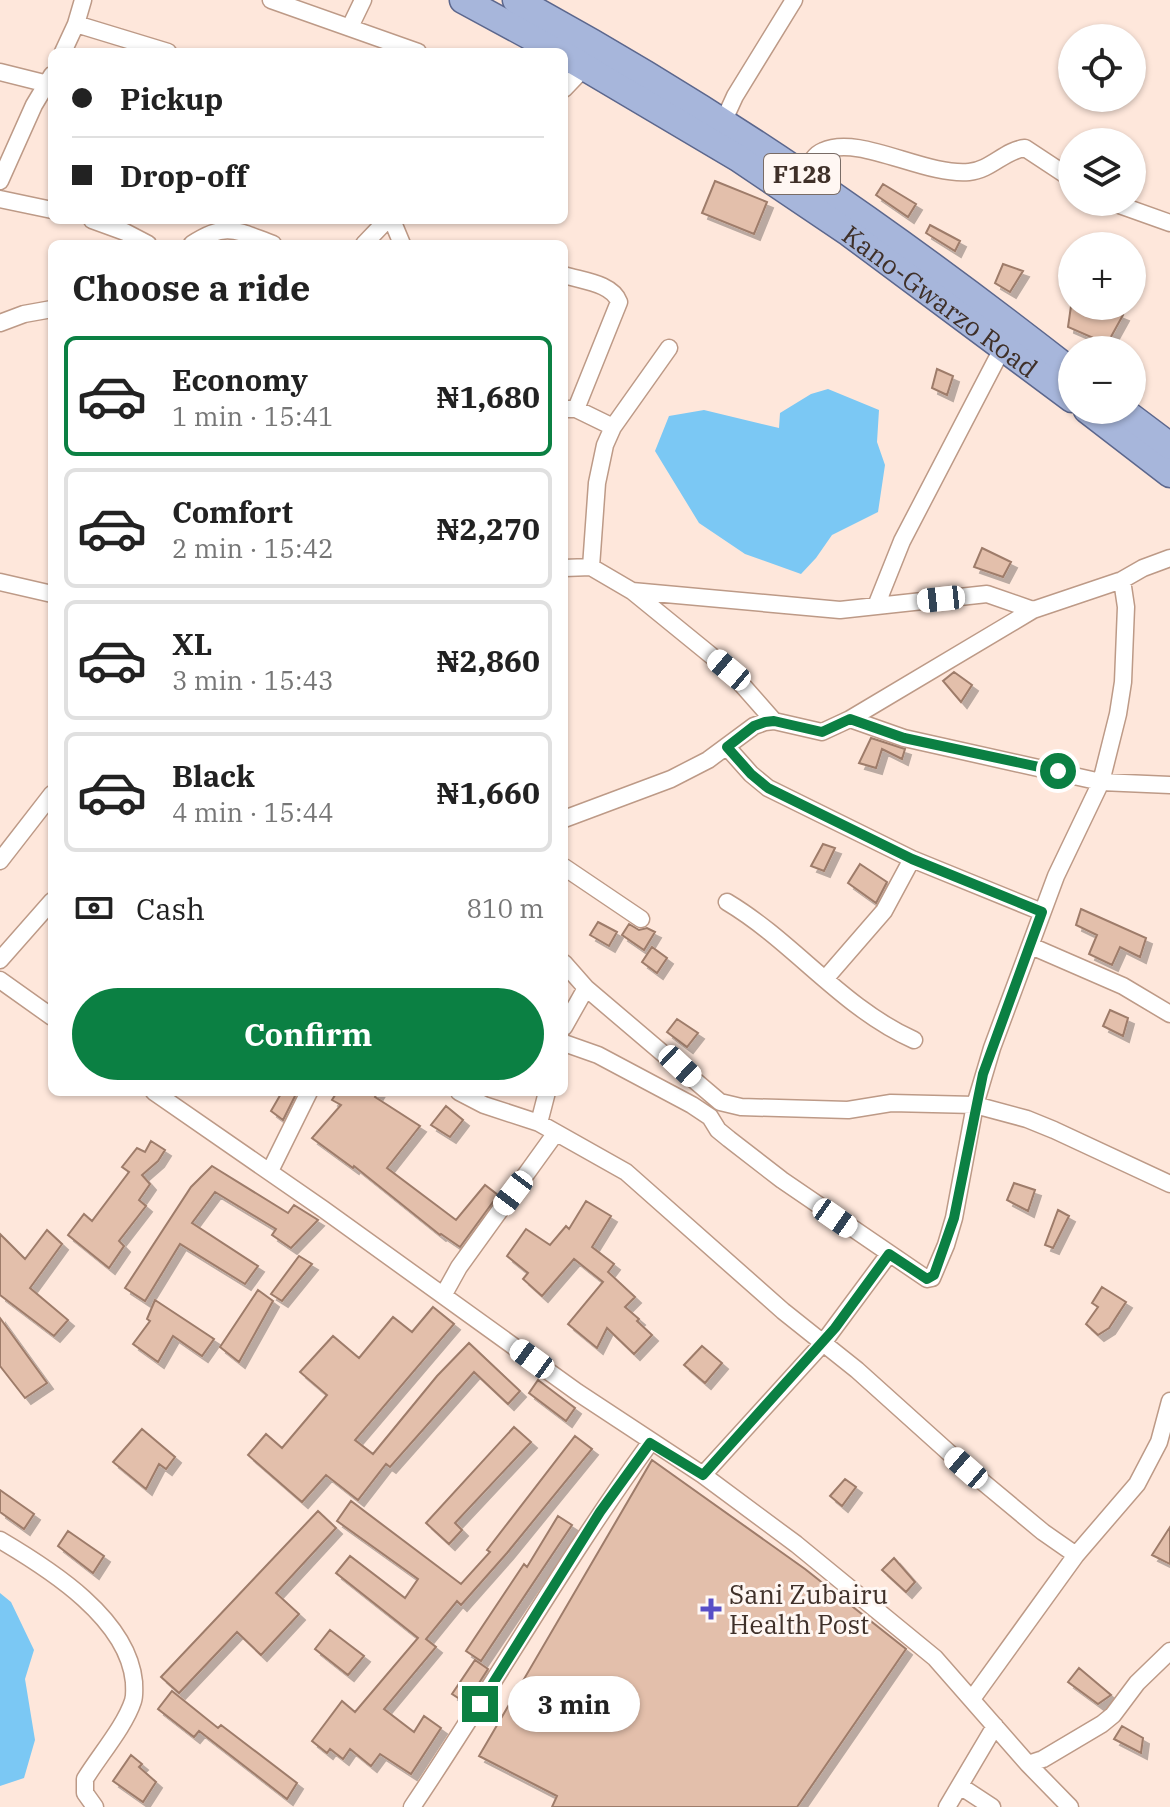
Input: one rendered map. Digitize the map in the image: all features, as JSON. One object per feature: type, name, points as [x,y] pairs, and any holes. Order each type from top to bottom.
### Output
[{"type":"main road","name":"Kano-Gwarzo Road","points":[[463,0],[552,48]]},
{"type":"main road","name":"Kano-Gwarzo Road","points":[[516,0],[724,120],[907,246],[1058,361]]},
{"type":"main road","name":"Kano-Gwarzo Road","points":[[570,58],[738,158],[849,233],[1058,388]]},
{"type":"main road","points":[[1105,424],[1170,474]]},
{"type":"main road","points":[[1141,424],[1170,446]]},
{"type":"street","points":[[65,48],[83,0]]},
{"type":"street","points":[[271,0],[407,48]]},
{"type":"street","points":[[350,27],[363,0]]},
{"type":"street","points":[[724,120],[735,96],[794,0]]},
{"type":"street","points":[[76,24],[155,48]]},
{"type":"street","points":[[0,72],[48,80]]},
{"type":"street","points":[[0,181],[27,118],[48,86]]},
{"type":"street","points":[[804,175],[815,157],[824,150],[843,147],[860,147],[907,162],[960,172],[980,169],[1003,159],[1015,149],[1025,148],[1058,170]]},
{"type":"street","points":[[0,199],[48,209]]},
{"type":"street","points":[[1146,214],[1170,223]]},
{"type":"street","points":[[103,224],[140,240]]},
{"type":"street","points":[[368,240],[385,224]]},
{"type":"street","points":[[200,240],[222,229],[263,240]]},
{"type":"street","points":[[568,276],[609,289],[616,294],[619,302],[568,412],[613,427]]},
{"type":"street","points":[[0,323],[48,310]]},
{"type":"street","points":[[876,606],[902,541],[1003,347]]},
{"type":"street","points":[[591,567],[600,461],[613,427],[669,348]]},
{"type":"street","points":[[568,818],[671,779],[727,747],[754,726],[774,721],[822,732],[850,719],[900,686],[1033,610],[1122,580],[1170,558]]},
{"type":"street","points":[[568,568],[591,567],[632,591],[729,670],[774,721]]},
{"type":"street","points":[[568,1044],[632,1071],[710,1117],[718,1130],[782,1180],[927,1279],[934,1275],[946,1245],[961,1188],[975,1105],[992,1048],[1042,912],[1101,782],[1123,682],[1126,607],[1122,580]]},
{"type":"street","points":[[0,582],[48,593]]},
{"type":"street","points":[[632,591],[819,610],[987,594],[1033,610]]},
{"type":"street","points":[[850,719],[904,738],[1101,782],[1170,785]]},
{"type":"street","points":[[727,747],[768,788],[912,859],[1042,912]]},
{"type":"street","points":[[0,861],[48,799]]},
{"type":"street","points":[[825,979],[884,911],[912,859]]},
{"type":"street","points":[[568,870],[641,919]]},
{"type":"street","points":[[727,902],[773,933],[845,998],[884,1025],[914,1040]]},
{"type":"street","points":[[0,960],[48,906]]},
{"type":"street","points":[[1031,946],[1123,986],[1170,1014]]},
{"type":"street","points":[[568,968],[586,988],[720,1102],[741,1107],[848,1110],[891,1103],[975,1105],[1041,1124],[1170,1184]]},
{"type":"street","points":[[0,980],[48,1014]]},
{"type":"street","points":[[568,1020],[586,988]]},
{"type":"street","points":[[160,1096],[444,1294],[650,1443],[703,1475],[796,1544],[920,1643],[952,1674],[1028,1764],[1070,1807]]},
{"type":"street","points":[[270,1171],[307,1096]]},
{"type":"street","points":[[467,1096],[539,1123],[626,1172],[966,1468],[1043,1532],[1076,1555]]},
{"type":"street","points":[[539,1123],[546,1096]]},
{"type":"street","points":[[710,1117],[720,1102]]},
{"type":"street","points":[[444,1294],[459,1267],[555,1134]]},
{"type":"street","points":[[703,1475],[823,1343],[889,1254]]},
{"type":"street","points":[[972,1699],[1076,1555],[1137,1484],[1166,1431],[1170,1401]]},
{"type":"street","points":[[412,1807],[600,1512],[650,1443]]},
{"type":"street","points":[[0,1540],[35,1561],[98,1612],[124,1645],[133,1672],[133,1701],[85,1779],[85,1793],[95,1807]]},
{"type":"street","points":[[1028,1764],[1043,1759],[1102,1724],[1170,1651]]},
{"type":"street","points":[[947,1807],[995,1726]]},
{"type":"street","points":[[960,1786],[992,1807]]},
{"type":"water","points":[[828,389],[879,410],[877,442],[885,465],[878,512],[832,535],[801,574],[745,554],[699,523],[655,451],[669,416],[704,410],[779,428],[780,413],[811,394]]},
{"type":"water","points":[[0,1593],[11,1602],[34,1650],[25,1679],[35,1740],[24,1778],[0,1786]]},
{"type":"building","points":[[715,181],[767,202],[754,234],[702,213]]},
{"type":"building","points":[[883,184],[916,204],[908,217],[876,195]]},
{"type":"building","points":[[930,225],[960,241],[955,251],[926,233]]},
{"type":"building","points":[[1003,264],[1023,271],[1010,292],[995,283]]},
{"type":"building","points":[[1069,320],[1120,320],[1111,336],[1089,336],[1068,327]]},
{"type":"building","points":[[937,369],[953,376],[947,395],[932,388]]},
{"type":"building","points":[[982,548],[1011,562],[1003,577],[974,567]]},
{"type":"building","points":[[954,672],[972,685],[961,702],[943,681]]},
{"type":"building","points":[[871,738],[905,749],[902,759],[882,749],[876,768],[859,763]]},
{"type":"building","points":[[823,844],[835,848],[824,871],[811,866]]},
{"type":"building","points":[[860,864],[887,882],[876,903],[848,883]]},
{"type":"building","points":[[1081,909],[1146,938],[1140,957],[1120,947],[1112,965],[1089,954],[1097,935],[1076,925]]},
{"type":"building","points":[[598,922],[617,932],[609,946],[590,935]]},
{"type":"building","points":[[629,924],[639,930],[647,928],[655,932],[644,950],[622,935]]},
{"type":"building","points":[[652,947],[667,958],[657,973],[642,962]]},
{"type":"building","points":[[1110,1010],[1128,1018],[1123,1036],[1103,1026]]},
{"type":"building","points":[[677,1019],[698,1033],[687,1047],[667,1032]]},
{"type":"building","points":[[280,1096],[295,1096],[283,1120],[271,1111]]},
{"type":"building","points":[[334,1096],[376,1096],[420,1126],[387,1168],[456,1220],[485,1185],[498,1195],[460,1247],[312,1138],[341,1105],[332,1100]]},
{"type":"building","points":[[446,1106],[463,1120],[450,1137],[431,1125]]},
{"type":"building","points":[[151,1141],[165,1150],[142,1175],[150,1184],[139,1200],[146,1206],[119,1241],[124,1246],[109,1268],[68,1235],[84,1214],[92,1221],[129,1172],[122,1167],[137,1148],[145,1152]]},
{"type":"building","points":[[212,1166],[288,1213],[294,1205],[318,1220],[291,1248],[272,1235],[276,1229],[215,1192],[192,1223],[258,1266],[245,1284],[180,1244],[145,1301],[125,1288],[191,1187]]},
{"type":"building","points":[[1014,1183],[1035,1190],[1028,1211],[1007,1200]]},
{"type":"building","points":[[586,1201],[611,1216],[592,1247],[614,1264],[608,1272],[635,1297],[625,1307],[652,1335],[634,1354],[607,1328],[597,1348],[568,1324],[603,1282],[574,1259],[542,1296],[523,1279],[528,1273],[507,1256],[526,1229],[550,1245],[566,1226],[569,1229]]},
{"type":"building","points":[[1058,1210],[1069,1216],[1053,1248],[1045,1245]]},
{"type":"building","points":[[47,1230],[62,1244],[30,1288],[68,1320],[54,1336],[0,1295],[0,1234],[25,1259]]},
{"type":"building","points":[[299,1256],[312,1264],[282,1301],[271,1294]]},
{"type":"building","points":[[1102,1287],[1126,1302],[1109,1328],[1098,1335],[1086,1324],[1098,1307],[1092,1303]]},
{"type":"building","points":[[258,1290],[273,1301],[239,1362],[220,1347]]},
{"type":"building","points":[[155,1300],[214,1339],[202,1356],[173,1336],[158,1362],[133,1344],[150,1321],[147,1319]]},
{"type":"building","points":[[433,1307],[454,1324],[355,1440],[373,1454],[437,1376],[469,1343],[520,1391],[508,1404],[474,1372],[390,1467],[386,1464],[358,1500],[326,1475],[302,1502],[248,1455],[266,1434],[282,1448],[327,1395],[300,1372],[333,1336],[359,1358],[393,1317],[412,1332]]},
{"type":"building","points":[[0,1318],[47,1383],[25,1398],[0,1366]]},
{"type":"building","points":[[702,1346],[722,1363],[705,1383],[684,1365]]},
{"type":"building","points":[[538,1380],[575,1408],[566,1421],[529,1393]]},
{"type":"building","points":[[514,1427],[531,1442],[455,1523],[462,1530],[449,1544],[426,1523]]},
{"type":"building","points":[[142,1429],[175,1457],[166,1469],[159,1464],[146,1489],[113,1462]]},
{"type":"building","points":[[575,1436],[592,1449],[507,1553],[461,1605],[457,1601],[426,1639],[436,1647],[384,1709],[414,1732],[424,1716],[441,1728],[411,1774],[380,1754],[371,1766],[350,1749],[343,1759],[330,1749],[327,1753],[312,1741],[342,1701],[355,1712],[418,1638],[336,1573],[350,1556],[405,1598],[418,1579],[337,1521],[351,1501],[461,1584],[490,1552],[487,1550]]},
{"type":"building","name":"Sani Zubairu Health Post","points":[[652,1460],[805,1569],[906,1649],[797,1807],[552,1807],[557,1796],[479,1756]]},
{"type":"building","points":[[845,1479],[856,1487],[842,1506],[830,1496]]},
{"type":"building","points":[[0,1490],[34,1514],[24,1529],[0,1512]]},
{"type":"building","points":[[318,1511],[336,1528],[276,1593],[299,1614],[261,1655],[237,1632],[179,1693],[161,1677]]},
{"type":"building","points":[[558,1516],[572,1525],[481,1661],[466,1651],[524,1564],[527,1567]]},
{"type":"building","points":[[1170,1527],[1170,1564],[1152,1555]]},
{"type":"building","points":[[68,1531],[104,1556],[93,1573],[58,1546]]},
{"type":"building","points":[[894,1558],[915,1582],[906,1592],[882,1570]]},
{"type":"building","points":[[330,1630],[364,1656],[348,1675],[315,1649]]},
{"type":"building","points":[[475,1660],[488,1669],[466,1703],[452,1694]]},
{"type":"building","points":[[1079,1668],[1111,1695],[1098,1704],[1068,1682]]},
{"type":"building","points":[[172,1691],[218,1728],[221,1725],[297,1783],[287,1799],[199,1731],[194,1737],[158,1709]]},
{"type":"building","points":[[1122,1726],[1143,1738],[1141,1753],[1114,1739]]},
{"type":"building","points":[[131,1755],[156,1782],[143,1802],[113,1781]]},
{"type":"place","name":"Sani Zubairu Health Post","points":[[711,1609]]},
{"type":"route","points":[[480,1704],[600,1512],[650,1443],[703,1475],[847,1314],[889,1254],[927,1279],[934,1275],[954,1218],[983,1074],[1042,912],[912,859],[768,788],[736,760],[727,747],[754,726],[765,722],[774,721],[822,732],[850,719],[904,738],[1058,771]]}]
